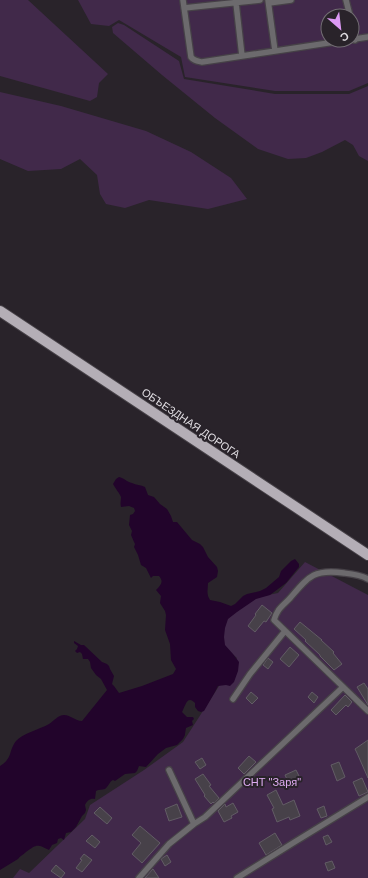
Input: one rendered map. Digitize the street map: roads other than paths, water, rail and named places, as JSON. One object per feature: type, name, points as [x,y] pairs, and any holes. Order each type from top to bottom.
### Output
[{"type":"main road","name":"ОБЪЕЗДНАЯ ДОРОГА","points":[[0,311],[368,556]]},
{"type":"lane","points":[[183,0],[191,57],[193,60],[202,62],[320,45]]},
{"type":"lane","points":[[184,8],[260,0]]},
{"type":"lane","points":[[275,51],[269,2],[291,0]]},
{"type":"lane","points":[[236,3],[242,56]]},
{"type":"lane","points":[[368,580],[364,577],[333,572],[318,573],[309,577],[302,584],[278,610],[274,620],[368,710]]},
{"type":"lane","points":[[233,699],[250,674],[285,631]]},
{"type":"lane","points":[[139,878],[168,844],[205,817],[343,687]]},
{"type":"lane","points":[[169,770],[194,824]]},
{"type":"lane","points":[[238,878],[368,797]]},
{"type":"park label","name":"СНТ \"Заря\"","points":[[272,782]]}]
